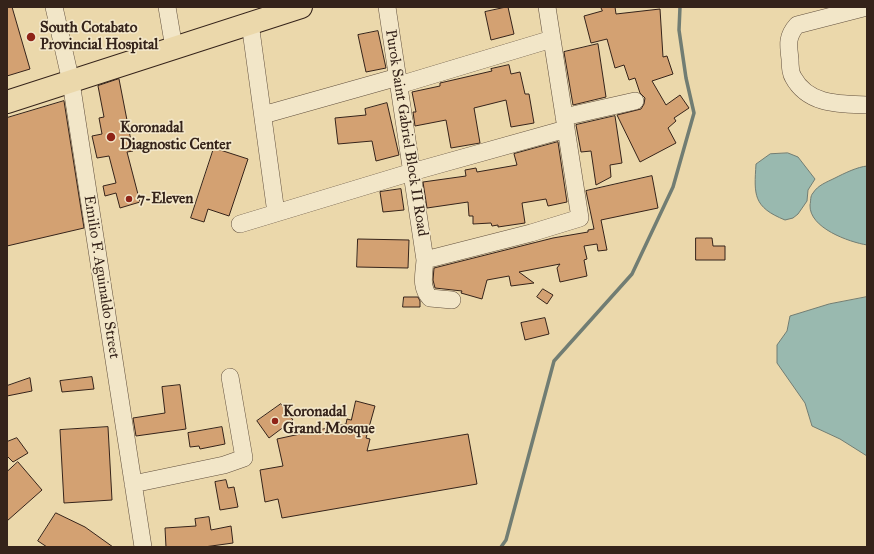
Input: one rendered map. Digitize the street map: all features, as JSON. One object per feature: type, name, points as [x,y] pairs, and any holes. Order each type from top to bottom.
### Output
[{"type":"main road","points":[[7,102],[301,7]]},
{"type":"street","name":"Emilio F. Aguinaldo Street","points":[[54,7],[70,82],[143,547]]},
{"type":"street","points":[[167,7],[174,48]]},
{"type":"street","name":"Purok Saint Gabriel Block II Road","points":[[387,7],[425,260],[423,283],[425,292],[430,298],[452,300]]},
{"type":"street","points":[[425,260],[531,233],[580,218],[547,7]]},
{"type":"street","points":[[867,7],[797,25],[790,33],[787,42],[792,76],[803,90],[813,98],[843,104],[867,105]]},
{"type":"street","points":[[250,23],[276,213]]},
{"type":"street","points":[[263,115],[398,81],[552,39]]},
{"type":"street","points":[[240,224],[412,172],[635,101]]},
{"type":"street","points":[[133,484],[224,465],[244,458],[230,377]]},
{"type":"water","points":[[788,153],[798,157],[815,179],[808,190],[807,201],[798,214],[793,218],[785,220],[774,215],[761,205],[756,192],[755,175],[756,164],[770,154]]},
{"type":"water","points":[[867,166],[867,245],[850,241],[823,227],[816,221],[811,213],[810,205],[812,194],[820,186],[851,170]]},
{"type":"water","points":[[867,297],[867,456],[840,439],[812,426],[805,403],[777,363],[777,345],[787,331],[790,316],[829,304]]},
{"type":"building","points":[[7,7],[12,7],[30,69],[7,76]]},
{"type":"building","points":[[508,7],[514,34],[491,40],[485,12]]},
{"type":"building","points":[[601,7],[615,7],[616,14],[660,9],[663,57],[667,56],[673,74],[652,81],[666,105],[680,95],[689,108],[674,118],[676,121],[668,128],[676,143],[640,162],[617,115],[641,109],[645,98],[640,93],[635,78],[629,80],[624,65],[615,68],[607,39],[591,43],[584,16],[602,11]]},
{"type":"building","points":[[378,31],[386,68],[366,72],[358,35]]},
{"type":"building","points":[[598,44],[606,97],[573,105],[564,52]]},
{"type":"building","points":[[509,65],[511,74],[520,72],[525,94],[529,94],[534,123],[511,127],[506,100],[474,108],[480,143],[451,148],[446,120],[415,126],[413,112],[416,112],[412,92],[440,86],[440,83],[492,71],[491,69]]},
{"type":"building","name":"Koronadal Diagnostic Center","points":[[119,79],[133,151],[127,152],[140,202],[120,208],[116,193],[105,196],[103,186],[116,183],[109,156],[97,158],[92,136],[102,134],[99,118],[104,117],[98,86]]},
{"type":"building","points":[[64,101],[84,228],[7,246],[7,118]]},
{"type":"building","points":[[387,103],[399,155],[376,161],[372,141],[338,144],[335,118],[366,115],[365,109]]},
{"type":"building","points":[[615,116],[622,163],[610,165],[611,177],[596,185],[591,151],[581,152],[576,125]]},
{"type":"building","points":[[558,142],[567,202],[548,206],[546,199],[522,203],[525,223],[498,227],[498,225],[492,226],[491,223],[473,224],[473,216],[469,216],[468,202],[427,208],[423,182],[466,176],[465,170],[476,168],[477,172],[517,165],[514,154]]},
{"type":"building","points":[[214,148],[248,159],[229,216],[208,209],[204,222],[191,218]]},
{"type":"building","points":[[652,176],[658,208],[601,220],[607,250],[598,251],[597,244],[584,246],[587,259],[584,260],[587,276],[560,282],[557,268],[560,264],[519,272],[534,283],[511,286],[509,276],[487,280],[482,299],[461,293],[462,291],[435,288],[433,280],[434,268],[553,238],[588,232],[588,230],[594,229],[586,191]]},
{"type":"building","points":[[401,189],[404,210],[383,212],[380,192]]},
{"type":"building","points":[[696,238],[712,238],[713,246],[725,246],[725,260],[696,260]]},
{"type":"building","points":[[358,239],[409,240],[408,268],[357,267]]},
{"type":"building","points":[[543,289],[553,295],[547,304],[537,297]]},
{"type":"building","points":[[404,297],[418,297],[420,307],[403,307]]},
{"type":"building","points":[[545,318],[549,334],[525,340],[521,323]]},
{"type":"building","points":[[92,377],[94,389],[62,392],[60,381]]},
{"type":"building","points":[[30,378],[32,391],[7,396],[7,386]]},
{"type":"building","points":[[180,385],[186,429],[136,436],[133,418],[165,413],[162,387]]},
{"type":"building","points":[[356,401],[375,406],[366,438],[370,439],[367,451],[468,434],[477,484],[282,518],[278,499],[265,502],[260,470],[283,466],[277,439],[346,424],[347,419],[351,420]]},
{"type":"building","name":"Koronadal Grand Mosque","points":[[281,404],[293,420],[269,438],[257,421]]},
{"type":"building","points":[[108,427],[112,500],[64,503],[60,430]]},
{"type":"building","points":[[222,427],[225,444],[200,449],[199,446],[190,447],[188,433]]},
{"type":"building","points":[[17,438],[28,453],[13,462],[7,456],[7,442]]},
{"type":"building","points":[[18,462],[42,490],[7,521],[7,472]]},
{"type":"building","points":[[226,480],[228,488],[234,487],[238,507],[220,510],[215,482]]},
{"type":"building","points":[[56,513],[85,527],[113,547],[47,547],[38,541]]},
{"type":"building","points":[[209,517],[211,530],[231,526],[233,543],[204,547],[166,547],[165,528],[196,526],[195,519]]},
{"type":"waterway","points":[[501,547],[506,540],[554,361],[632,274],[673,187],[694,113],[686,78],[679,30],[680,7]]},
{"type":"place","name":"South Cotabato Provincial Hospital","points":[[31,37]]},
{"type":"place","name":"Koronadal Diagnostic Center","points":[[111,137]]},
{"type":"place","name":"7-Eleven","points":[[129,199]]},
{"type":"place","name":"Koronadal Grand Mosque","points":[[275,421]]}]
